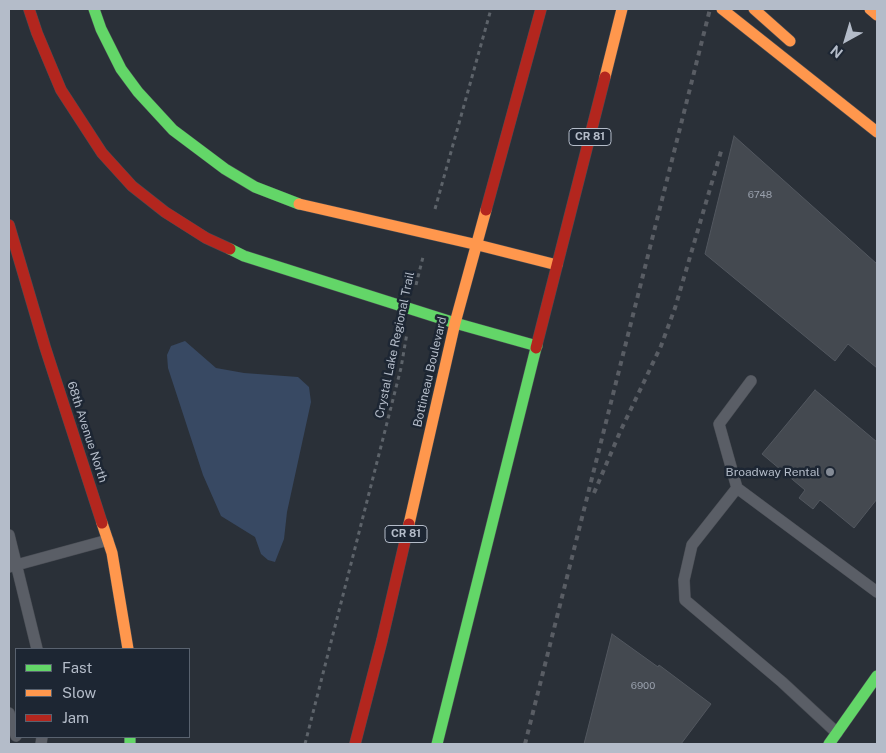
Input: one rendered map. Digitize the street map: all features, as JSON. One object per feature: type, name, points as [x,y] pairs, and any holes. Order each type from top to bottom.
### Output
[{"type":"main road","points":[[29,9],[40,41],[61,90],[102,153],[132,186],[194,231],[244,256],[455,323],[537,346]]},
{"type":"main road","points":[[94,9],[101,29],[121,69],[138,92],[173,130],[225,169],[255,187],[306,207],[478,245],[557,265]]},
{"type":"main road","name":"Bottineau Boulevard","points":[[355,744],[382,640],[455,323],[478,245],[541,9]]},
{"type":"main road","name":"CR 81","points":[[438,744],[622,9]]},
{"type":"main road","points":[[722,9],[877,132]]},
{"type":"main road","points":[[754,9],[798,48]]},
{"type":"main road","points":[[870,9],[877,15]]},
{"type":"main road","points":[[863,106],[877,119]]},
{"type":"main road","name":"68th Avenue North","points":[[9,225],[45,347],[112,553],[128,648]]},
{"type":"main road","points":[[828,744],[877,676]]},
{"type":"lane","points":[[751,381],[719,424],[737,488],[877,592]]},
{"type":"lane","points":[[737,488],[692,545],[684,580],[685,600],[782,682],[837,733]]},
{"type":"lane","points":[[9,535],[13,566],[37,648]]},
{"type":"lane","points":[[13,566],[108,540]]},
{"type":"lane","points":[[9,713],[15,733]]},
{"type":"path","name":"Crystal Lake Regional Trail","points":[[305,744],[401,368],[411,308],[428,234],[491,9]]},
{"type":"water","points":[[185,341],[216,368],[244,373],[298,377],[309,387],[311,402],[287,512],[284,539],[275,562],[268,560],[261,554],[255,537],[221,516],[203,475],[168,368],[167,355],[171,346]]},
{"type":"building","points":[[734,136],[877,264],[877,368],[848,344],[835,361],[705,254]]},
{"type":"building","name":"Broadway Rental","points":[[815,390],[877,442],[877,499],[854,528],[820,500],[813,509],[799,498],[805,490],[762,454]]},
{"type":"building","points":[[612,634],[658,667],[659,665],[711,704],[681,744],[584,744]]},
{"type":"railway","points":[[525,744],[710,9]]},
{"type":"railway","points":[[594,493],[620,432],[661,346],[675,308],[722,148]]},
{"type":"traffic: fast","points":[[94,9],[101,29],[121,69],[138,92],[173,130],[225,169],[255,187],[299,204]]},
{"type":"traffic: fast","points":[[230,249],[244,256],[455,323],[537,346]]},
{"type":"traffic: fast","points":[[437,744],[536,348]]},
{"type":"traffic: fast","points":[[829,744],[877,676]]},
{"type":"traffic: fast","points":[[130,738],[130,744]]},
{"type":"traffic: slow","points":[[605,77],[622,9]]},
{"type":"traffic: slow","points":[[722,9],[877,132]]},
{"type":"traffic: slow","points":[[754,9],[790,41]]},
{"type":"traffic: slow","points":[[870,9],[877,15]]},
{"type":"traffic: slow","points":[[299,204],[557,265]]},
{"type":"traffic: slow","points":[[409,524],[455,323],[486,210]]},
{"type":"traffic: slow","points":[[102,523],[112,553],[128,648]]},
{"type":"traffic: jam","points":[[29,9],[61,90],[102,153],[132,186],[165,212],[206,238],[230,249]]},
{"type":"traffic: jam","points":[[486,210],[541,9]]},
{"type":"traffic: jam","points":[[536,348],[605,77]]},
{"type":"traffic: jam","points":[[9,225],[45,347],[102,523]]},
{"type":"traffic: jam","points":[[355,744],[409,524]]},
{"type":"place","name":"Broadway Rental","points":[[830,472]]}]
